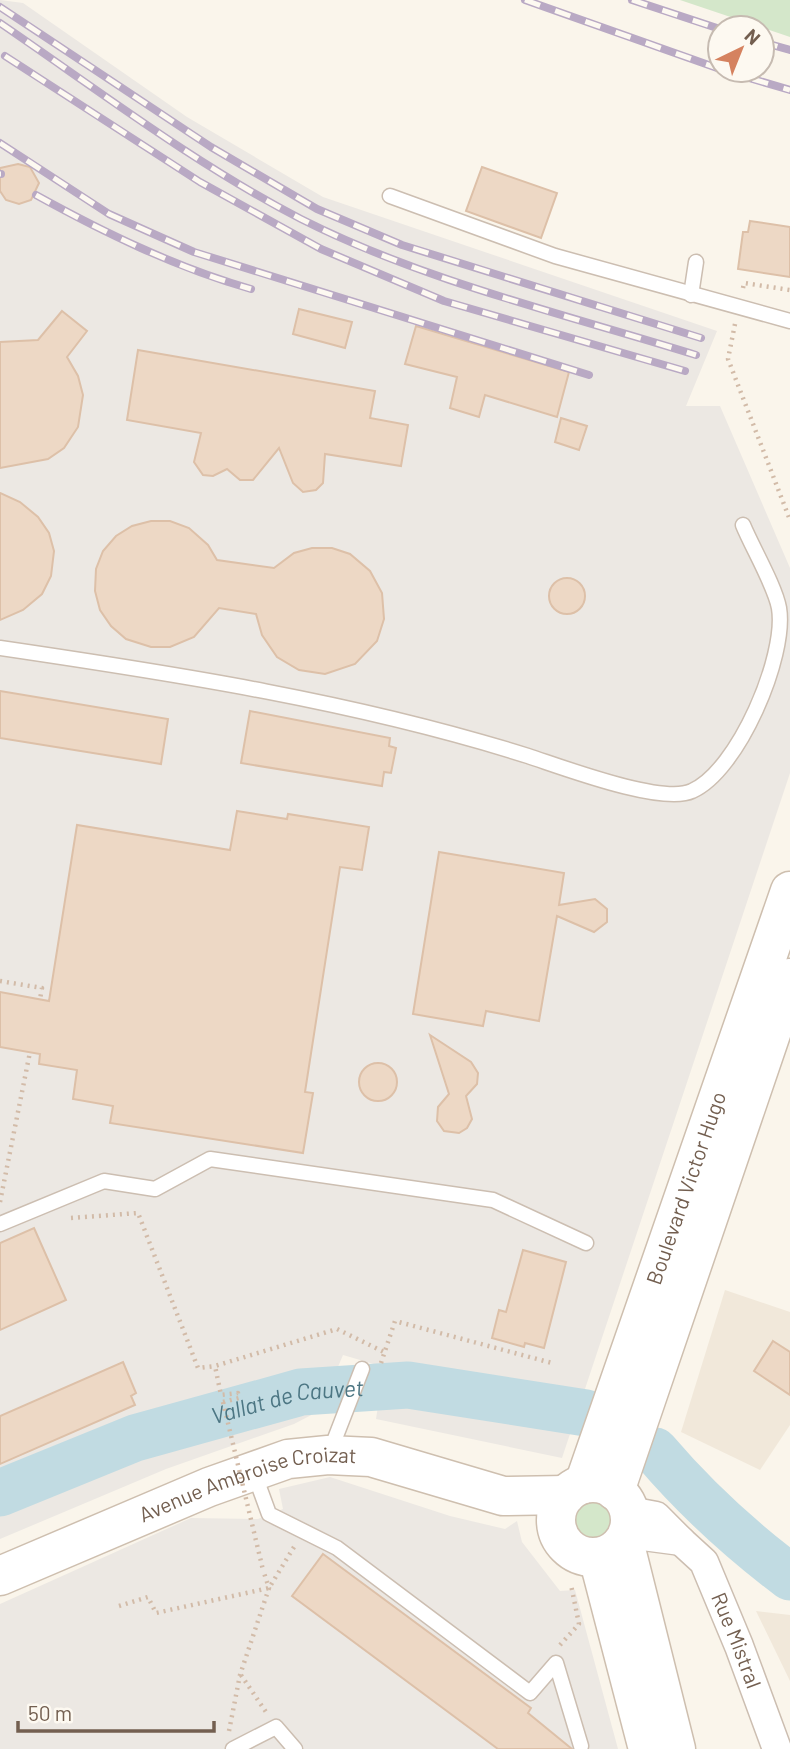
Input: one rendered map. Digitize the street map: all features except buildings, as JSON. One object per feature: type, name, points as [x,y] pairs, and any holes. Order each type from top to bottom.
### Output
[{"type":"main road","name":"Boulevard Victor Hugo","points":[[606,1516],[790,891]]},
{"type":"main road","name":"Boulevard Victor Hugo","points":[[606,1516],[790,978]]},
{"type":"main road","name":"Avenue Ambroise Croizat","points":[[0,1576],[209,1487],[288,1459],[328,1455],[371,1457],[503,1496],[606,1516],[575,1553],[559,1535],[503,1496]]},
{"type":"main road","points":[[606,1516],[648,1749]]},
{"type":"main road","points":[[606,1516],[676,1749]]},
{"type":"street","name":"Rue Mistral","points":[[606,1516],[681,1541],[704,1562],[739,1646],[776,1749]]},
{"type":"lane","points":[[390,196],[555,256],[790,321]]},
{"type":"lane","points":[[691,295],[696,262]]},
{"type":"lane","points":[[0,648],[282,695],[438,728],[638,791],[690,793],[718,774],[762,700],[777,646],[779,607],[743,525]]},
{"type":"lane","points":[[0,1224],[104,1181],[155,1189],[210,1159],[493,1200],[586,1242]]},
{"type":"lane","points":[[328,1455],[359,1375]]},
{"type":"lane","points":[[254,1472],[269,1514],[337,1548],[530,1693],[556,1663],[581,1746]]},
{"type":"lane","points":[[231,1743],[276,1727],[295,1749]]},
{"type":"path","points":[[790,290],[744,283],[728,359],[790,520]]},
{"type":"path","points":[[0,981],[42,988],[40,999]]},
{"type":"path","points":[[0,1203],[30,1052]]},
{"type":"path","points":[[138,1213],[198,1368],[215,1366],[337,1329],[384,1352]]},
{"type":"path","points":[[359,1375],[378,1371],[395,1321],[552,1363]]},
{"type":"path","points":[[215,1366],[221,1395],[237,1393],[239,1398],[223,1402],[269,1588]]},
{"type":"path","points":[[231,1743],[240,1675],[269,1588],[303,1531]]},
{"type":"path","points":[[119,1606],[148,1597],[156,1613],[269,1588]]},
{"type":"path","points":[[570,1591],[579,1624]]},
{"type":"path","points":[[240,1675],[276,1727]]},
{"type":"shaded area","points":[[0,0],[23,3],[187,117],[323,197],[717,331],[686,406],[720,406],[790,568],[790,773],[562,1458],[376,1419],[384,1367],[343,1355],[319,1411],[294,1424],[166,1469],[0,1539]]},
{"type":"shaded area","points":[[725,1290],[790,1312],[790,1425],[760,1470],[681,1432]]},
{"type":"shaded area","points":[[330,1477],[450,1516],[505,1529],[517,1521],[522,1542],[560,1591],[575,1590],[618,1749],[0,1749],[0,1604],[191,1518],[258,1519],[283,1509],[279,1489]]},
{"type":"shaded area","points":[[756,1611],[790,1615],[790,1681]]},
{"type":"green space","points":[[680,0],[790,0],[790,37],[776,32],[776,14],[722,14]]},
{"type":"green space","points":[[585,1495],[612,1498],[623,1521],[617,1537],[585,1546],[572,1534],[569,1521],[571,1515]]},
{"type":"waterway","name":"Vallat de Cauvet","points":[[0,1493],[135,1438],[301,1392],[408,1385],[586,1413]]},
{"type":"waterway","name":"Vallat de Cauvet","points":[[655,1451],[719,1518],[790,1577]]},
{"type":"railway","points":[[525,0],[706,64]]},
{"type":"railway","points":[[632,0],[706,24]]},
{"type":"railway","points":[[0,7],[211,147],[317,209],[402,245],[701,338]]},
{"type":"railway","points":[[0,23],[223,175],[301,219],[396,261],[445,278],[696,355]]},
{"type":"railway","points":[[776,46],[790,50]]},
{"type":"railway","points":[[5,56],[200,182],[321,249],[444,301],[685,371]]},
{"type":"railway","points":[[770,84],[790,90]]},
{"type":"railway","points":[[0,143],[109,214],[194,252],[589,375]]},
{"type":"railway","points":[[36,195],[141,248],[251,289]]}]
